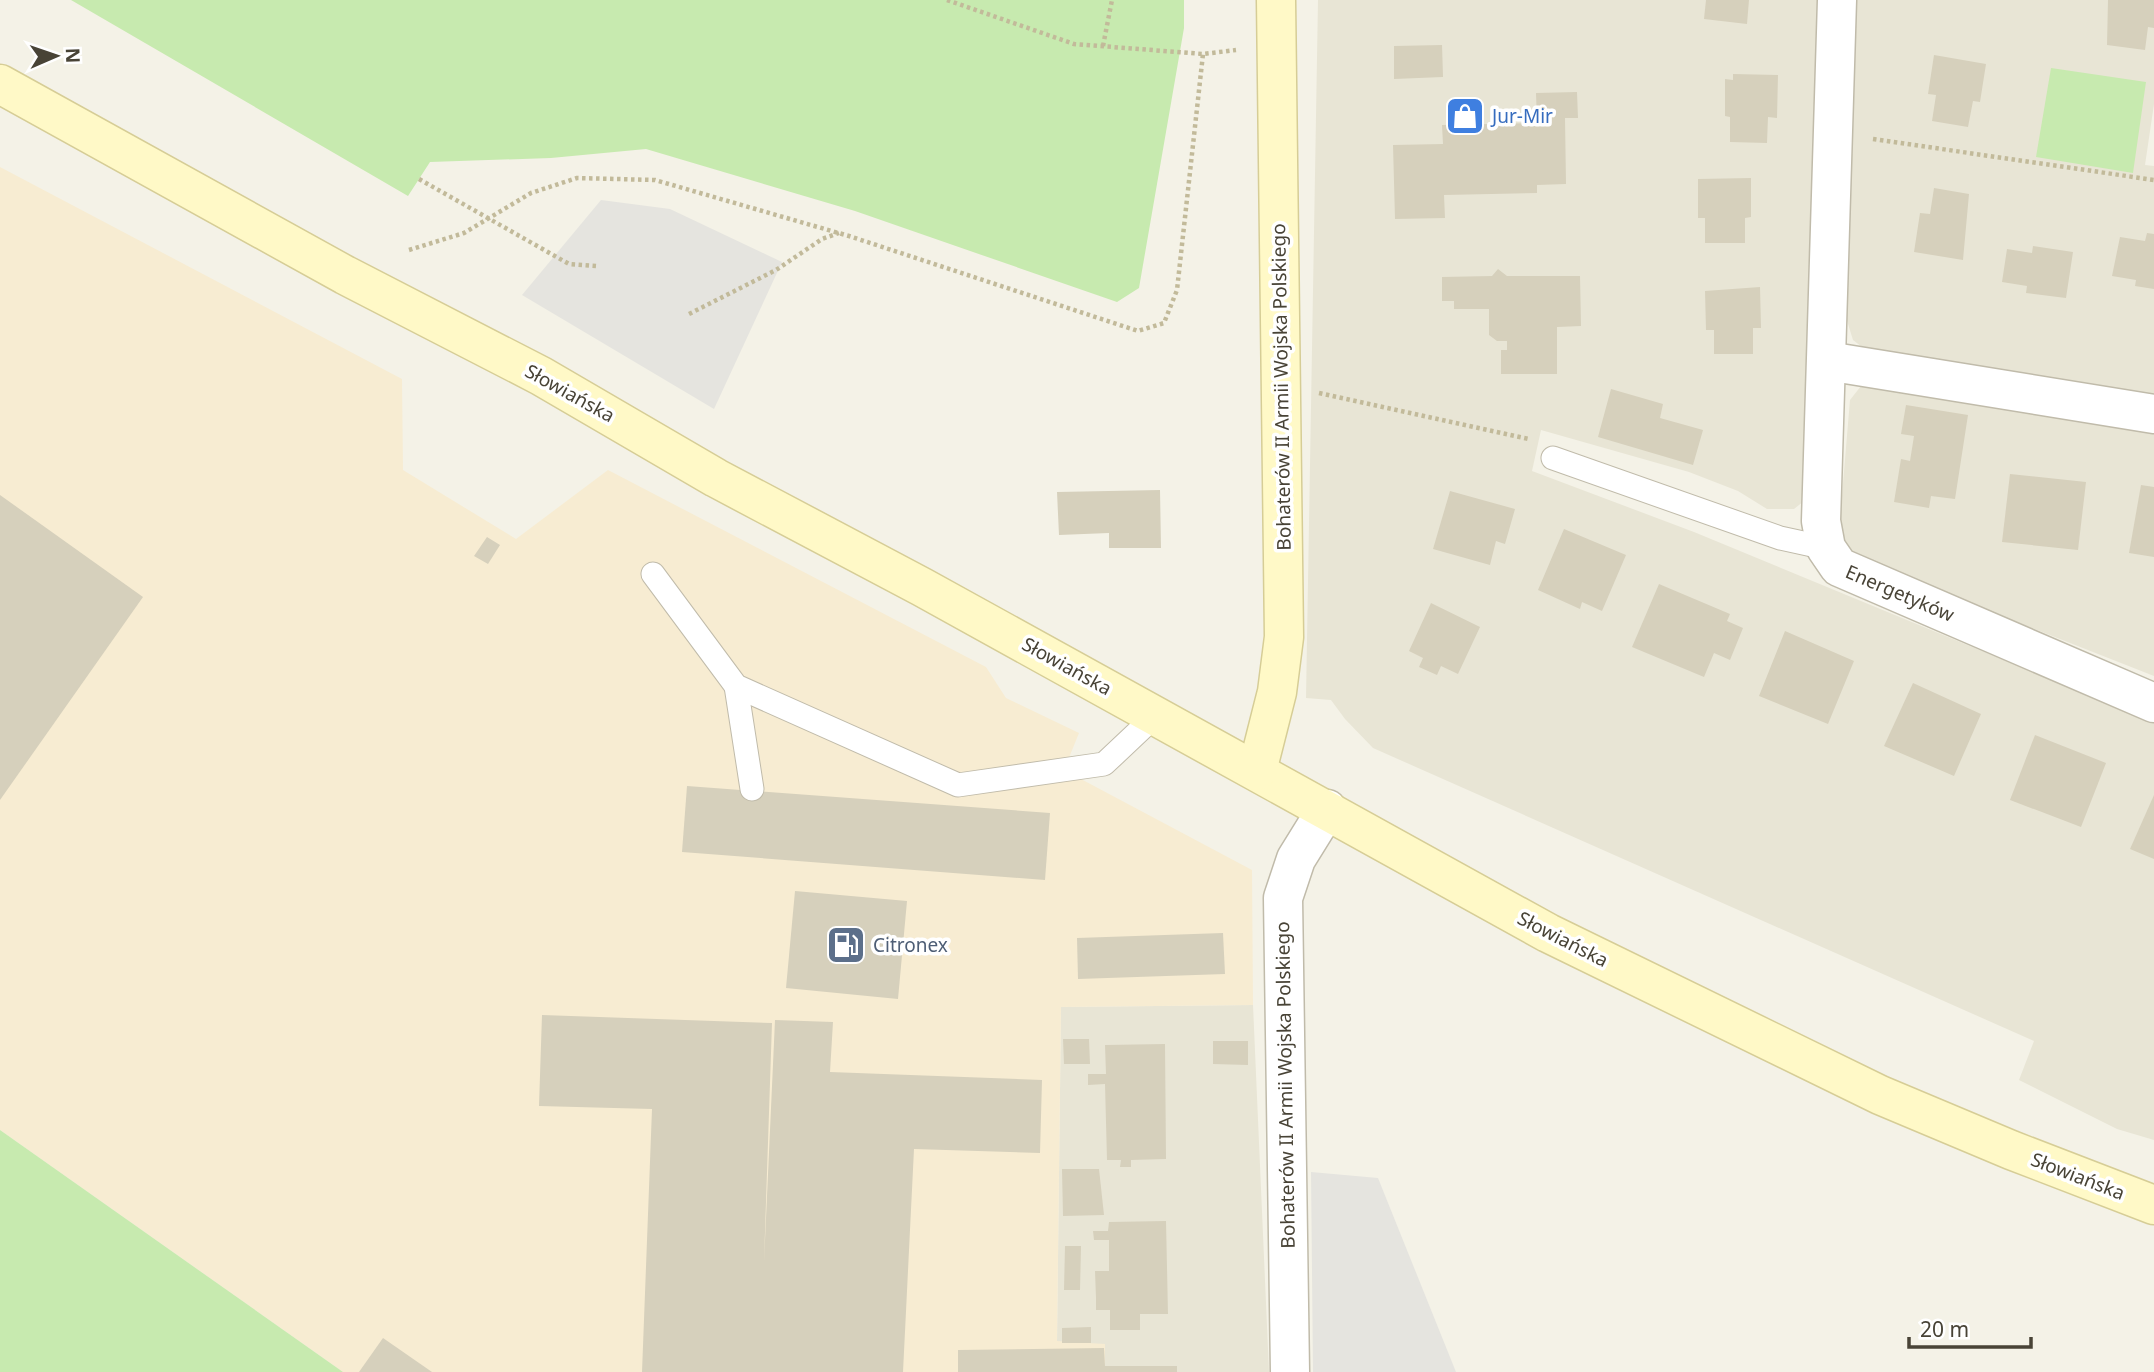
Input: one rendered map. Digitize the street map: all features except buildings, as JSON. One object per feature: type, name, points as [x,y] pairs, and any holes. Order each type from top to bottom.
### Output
[{"type":"street","name":"Bohaterów II Armii Wojska Polskiego","points":[[1257,771],[1277,692],[1284,637],[1276,0]]},
{"type":"street","name":"Energetyków","points":[[1837,0],[1821,521],[1826,548],[1839,567],[2154,703]]},
{"type":"street","name":"Słowiańska","points":[[0,85],[345,275],[541,376],[716,478],[1156,715],[1548,933],[1752,1034],[1928,1115],[2154,1205]]},
{"type":"street","points":[[1827,361],[2154,414]]},
{"type":"street","name":"Bohaterów II Armii Wojska Polskiego","points":[[1290,1372],[1283,898],[1296,859],[1326,809]]},
{"type":"lane","points":[[1553,458],[1780,538],[1826,548]]},
{"type":"lane","points":[[653,574],[736,686],[752,789]]},
{"type":"lane","points":[[736,686],[958,785],[1104,764],[1156,715]]},
{"type":"path","points":[[947,0],[1074,44],[1203,54],[1277,46]]},
{"type":"path","points":[[1103,46],[1112,0]]},
{"type":"path","points":[[409,250],[464,233],[531,193],[577,178],[655,180],[840,233],[1138,331],[1164,323],[1177,290],[1203,54]]},
{"type":"path","points":[[1834,133],[2154,180]]},
{"type":"path","points":[[419,179],[569,264],[596,266]]},
{"type":"path","points":[[689,314],[776,270],[822,239],[840,233]]},
{"type":"path","points":[[1309,390],[1555,445],[1553,458]]},
{"type":"shaded area","points":[[1318,0],[1821,0],[1804,501],[1794,509],[1767,509],[1738,491],[1689,472],[1541,430],[1532,471],[1694,532],[2154,722],[2154,1140],[2117,1129],[2019,1080],[2034,1041],[1373,748],[1331,700],[1306,698]]},
{"type":"shaded area","points":[[1856,0],[2154,0],[2154,104],[2145,165],[2154,166],[2154,395],[1866,350],[1853,340],[1844,311]]},
{"type":"shaded area","name":"Citronex","points":[[0,167],[402,379],[403,470],[516,539],[608,470],[986,667],[1006,698],[1079,733],[1064,770],[1252,870],[1253,1005],[1061,1007],[1057,1341],[1105,1344],[1105,1372],[343,1372],[0,1130]]},
{"type":"shaded area","points":[[601,200],[670,209],[782,262],[714,409],[522,295]]},
{"type":"shaded area","points":[[1871,382],[2154,428],[2154,676],[1851,557],[1843,543],[1840,519],[1850,400],[1861,386]]},
{"type":"shaded area","points":[[1253,1005],[1269,1372],[1105,1372],[1057,1342],[1061,1007]]},
{"type":"shaded area","points":[[1311,1172],[1378,1178],[1456,1372],[1313,1372]]},
{"type":"green space","points":[[71,0],[1184,0],[1184,28],[1139,288],[1117,302],[855,211],[646,149],[551,158],[430,162],[408,196]]},
{"type":"green space","points":[[2051,68],[2146,82],[2133,173],[2036,157]]},
{"type":"green space","points":[[0,1130],[343,1372],[0,1372]]},
{"type":"place","name":"Jur-Mir","points":[[1465,116]]},
{"type":"place","name":"Citronex","points":[[846,945]]}]
